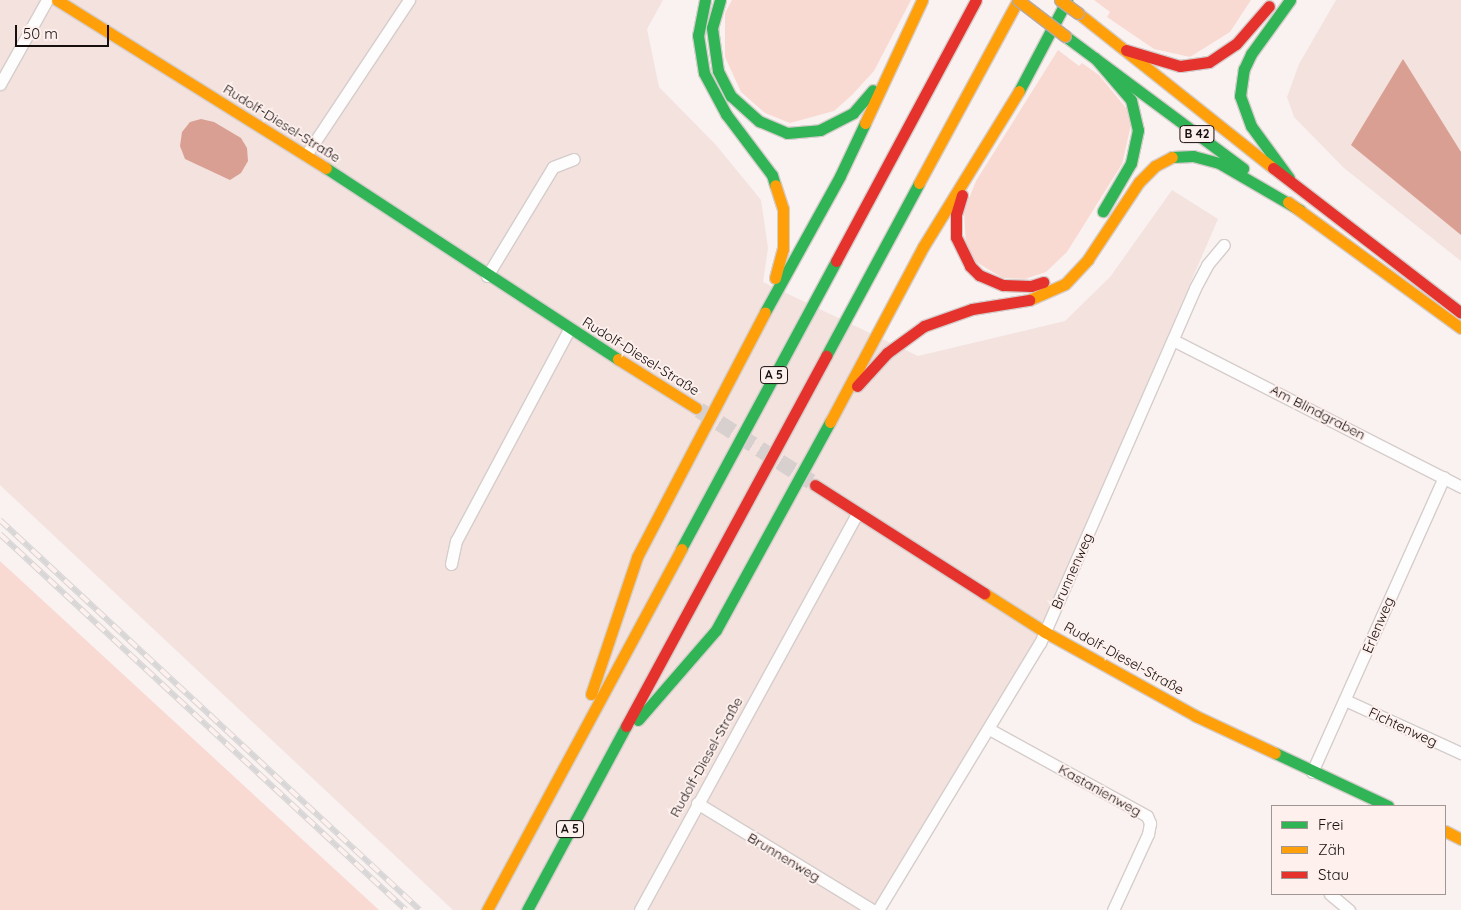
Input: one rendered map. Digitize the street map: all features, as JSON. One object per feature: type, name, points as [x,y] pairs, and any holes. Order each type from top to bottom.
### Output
[{"type":"main road","name":"Rudolf-Diesel-Straße","points":[[57,0],[306,155],[569,330],[696,408]]},
{"type":"main road","name":"A 5","points":[[705,0],[698,34],[704,73],[726,114],[772,175],[785,222],[782,261],[745,349]]},
{"type":"main road","points":[[720,0],[712,28],[712,43],[724,84],[746,112],[780,131],[809,133],[843,121],[864,103],[898,53],[922,0]]},
{"type":"main road","name":"A 5","points":[[487,910],[976,0]]},
{"type":"main road","name":"A 5","points":[[527,910],[1018,0]]},
{"type":"main road","name":"B 42","points":[[1018,0],[1461,328]]},
{"type":"main road","name":"B 42","points":[[1060,0],[1289,178],[1372,247],[1461,313]]},
{"type":"main road","points":[[614,748],[716,630],[923,247],[1032,69],[1068,0]]},
{"type":"main road","points":[[1126,50],[1180,66],[1209,62],[1236,44],[1273,0]]},
{"type":"main road","points":[[1289,178],[1251,126],[1240,96],[1244,69],[1250,54],[1290,0]]},
{"type":"main road","name":"A 5","points":[[572,750],[636,557],[745,349],[836,184],[898,53]]},
{"type":"main road","points":[[1095,58],[1131,100],[1138,130],[1131,163],[1096,221]]},
{"type":"main road","points":[[989,140],[957,210],[956,237],[964,258],[979,275],[991,281],[1018,287],[1050,278],[1075,254]]},
{"type":"main road","points":[[819,442],[863,380],[904,339],[943,317],[972,309],[1036,299],[1065,284],[1088,259],[1139,182],[1164,161],[1185,155],[1211,159],[1300,210]]},
{"type":"main road","name":"Rudolf-Diesel-Straße","points":[[815,485],[1045,632],[1196,716],[1386,805]]},
{"type":"main road","points":[[1446,832],[1461,839]]},
{"type":"street","points":[[0,84],[47,0]]},
{"type":"street","points":[[306,155],[409,0]]},
{"type":"street","points":[[487,276],[553,167],[574,159]]},
{"type":"street","name":"Brunnenweg","points":[[878,910],[989,729],[1045,632],[1201,274],[1224,246]]},
{"type":"street","name":"Rudolf-Diesel-Straße","points":[[451,564],[456,541],[569,330]]},
{"type":"street","name":"Am Blindgraben","points":[[1173,340],[1461,487]]},
{"type":"street","name":"Erlenweg","points":[[1312,772],[1444,477]]},
{"type":"street","name":"Rudolf-Diesel-Straße","points":[[640,910],[857,513]]},
{"type":"street","name":"Fichtenweg","points":[[1345,700],[1461,754]]},
{"type":"street","name":"Kastanienweg","points":[[989,729],[1138,809],[1149,820],[1148,834],[1113,910]]},
{"type":"street","name":"Brunnenweg","points":[[697,803],[872,910]]},
{"type":"street","points":[[1331,895],[1349,910]]},
{"type":"shaded area","points":[[0,0],[663,0],[647,29],[659,87],[716,145],[761,200],[768,248],[763,282],[918,356],[1065,321],[1110,277],[1172,190],[1218,219],[1032,650],[873,910],[453,910],[0,485]]},
{"type":"shaded area","points":[[732,0],[911,0],[874,71],[852,95],[834,111],[790,123],[765,113],[741,92],[725,57],[725,13]]},
{"type":"shaded area","points":[[1094,0],[1251,0],[1230,32],[1190,57],[1154,49],[1107,17],[1110,12]]},
{"type":"shaded area","points":[[1336,0],[1461,0],[1461,261],[1344,168],[1294,117],[1287,97],[1299,64]]},
{"type":"shaded area","points":[[1058,50],[1079,66],[1082,63],[1099,75],[1127,109],[1131,125],[1122,164],[1067,252],[1046,272],[1025,279],[1003,278],[976,262],[966,246],[964,211],[976,181]]},
{"type":"shaded area","points":[[1403,59],[1461,152],[1461,235],[1351,145]]},
{"type":"shaded area","points":[[201,119],[214,122],[241,138],[247,148],[248,161],[241,173],[230,180],[185,159],[180,146],[182,132],[190,122]]},
{"type":"shaded area","points":[[0,561],[379,910],[0,910]]},
{"type":"tunnel","points":[[699,410],[811,482]]},
{"type":"railway","points":[[0,520],[420,910]]},
{"type":"railway","points":[[0,534],[406,910]]},
{"type":"traffic: fast","points":[[705,0],[698,35],[704,73],[726,114],[772,175],[775,185]]},
{"type":"traffic: fast","points":[[720,0],[712,28],[718,71],[731,96],[759,121],[787,133],[820,130],[853,113],[873,90]]},
{"type":"traffic: fast","points":[[1019,91],[1067,0]]},
{"type":"traffic: fast","points":[[1289,178],[1251,126],[1240,96],[1244,69],[1251,54],[1290,0]]},
{"type":"traffic: fast","points":[[1065,36],[1243,168]]},
{"type":"traffic: fast","points":[[1095,58],[1131,100],[1138,130],[1131,163],[1103,211]]},
{"type":"traffic: fast","points":[[765,312],[840,176],[865,123]]},
{"type":"traffic: fast","points":[[1172,157],[1193,156],[1219,163],[1300,210]]},
{"type":"traffic: fast","points":[[326,168],[618,359]]},
{"type":"traffic: fast","points":[[826,356],[919,183]]},
{"type":"traffic: fast","points":[[681,549],[836,261]]},
{"type":"traffic: fast","points":[[638,720],[716,630],[830,422]]},
{"type":"traffic: fast","points":[[527,910],[626,726]]},
{"type":"traffic: fast","points":[[1275,753],[1386,805]]},
{"type":"traffic: slow","points":[[57,0],[326,168]]},
{"type":"traffic: slow","points":[[865,123],[922,0]]},
{"type":"traffic: slow","points":[[919,183],[1018,0]]},
{"type":"traffic: slow","points":[[1018,0],[1065,36]]},
{"type":"traffic: slow","points":[[1060,0],[1078,13]]},
{"type":"traffic: slow","points":[[1078,13],[1273,168]]},
{"type":"traffic: slow","points":[[830,422],[923,247],[1019,91]]},
{"type":"traffic: slow","points":[[1029,300],[1065,284],[1088,259],[1139,182],[1155,166],[1172,157]]},
{"type":"traffic: slow","points":[[775,185],[783,209],[783,249],[775,278]]},
{"type":"traffic: slow","points":[[1288,202],[1461,328]]},
{"type":"traffic: slow","points":[[591,694],[637,557],[765,312]]},
{"type":"traffic: slow","points":[[618,359],[696,408]]},
{"type":"traffic: slow","points":[[487,910],[681,549]]},
{"type":"traffic: slow","points":[[984,593],[1045,632],[1196,716],[1275,753]]},
{"type":"traffic: slow","points":[[1446,832],[1461,839]]},
{"type":"traffic: jam","points":[[836,261],[976,0]]},
{"type":"traffic: jam","points":[[1126,50],[1180,66],[1209,62],[1236,44],[1269,6]]},
{"type":"traffic: jam","points":[[1273,168],[1461,313]]},
{"type":"traffic: jam","points":[[962,195],[956,215],[956,237],[970,266],[979,275],[1003,285],[1031,286],[1043,282]]},
{"type":"traffic: jam","points":[[857,386],[887,353],[924,326],[972,309],[1029,300]]},
{"type":"traffic: jam","points":[[626,726],[826,356]]},
{"type":"traffic: jam","points":[[815,485],[984,593]]}]
